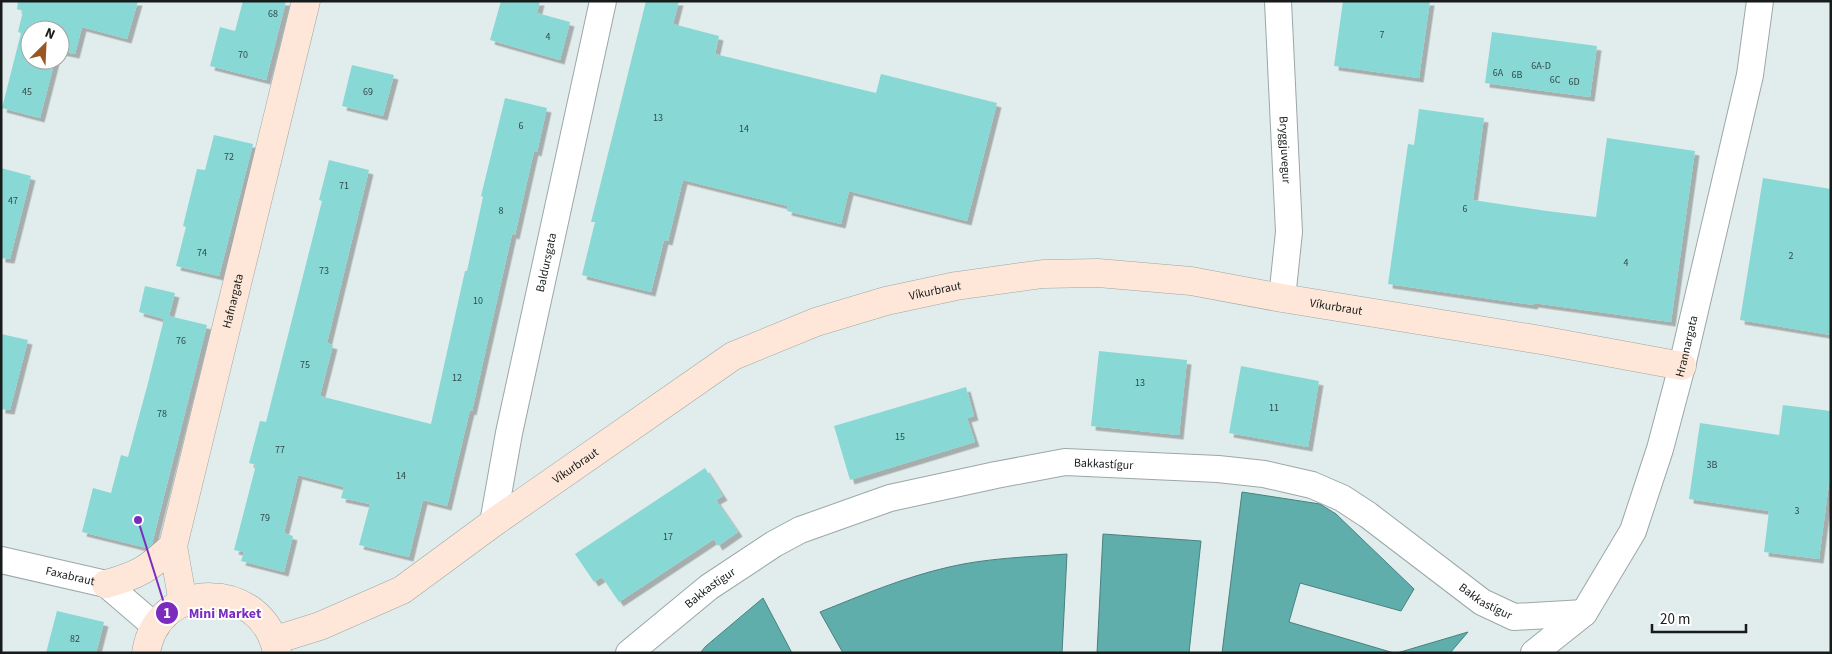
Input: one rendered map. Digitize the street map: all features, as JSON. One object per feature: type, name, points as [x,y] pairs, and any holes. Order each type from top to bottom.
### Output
[{"type":"street","name":"Hafnargata","points":[[183,603],[174,546],[306,1]]},
{"type":"street","name":"Baldursgata","points":[[493,523],[509,433],[604,1]]},
{"type":"street","name":"Bryggjuvegur","points":[[1278,1],[1289,232],[1282,298]]},
{"type":"street","name":"Hrannargata","points":[[1534,653],[1584,613],[1633,530],[1660,450],[1682,366],[1750,74],[1760,1]]},
{"type":"street","name":"Víkurbraut","points":[[276,647],[402,590],[493,523],[733,356],[816,322],[886,301],[956,286],[1043,274],[1098,273],[1190,281],[1282,298],[1541,340],[1682,366]]},
{"type":"street","name":"Bakkastígur","points":[[629,653],[709,587],[774,544],[800,530],[890,498],[1065,462],[1218,469],[1264,474],[1312,485],[1342,498],[1368,514],[1482,602],[1514,617],[1584,613]]},
{"type":"street","points":[[106,584],[134,576],[153,565],[174,546]]},
{"type":"street","name":"Faxabraut","points":[[1,560],[106,584],[156,626]]},
{"type":"street","points":[[146,653],[147,644],[156,626],[168,612],[183,603],[200,597],[219,597],[237,601],[253,611],[266,624],[276,647]]},
{"type":"water","points":[[1242,492],[1320,504],[1336,514],[1414,589],[1401,611],[1300,583],[1289,622],[1394,653],[1222,653]]},
{"type":"water","points":[[1103,534],[1201,541],[1189,653],[1097,653]]},
{"type":"water","points":[[1067,554],[1062,653],[843,653],[820,612],[900,581],[949,567],[993,560]]},
{"type":"water","points":[[763,598],[792,653],[700,653],[706,646]]},
{"type":"water","points":[[1468,632],[1450,653],[1397,653]]},
{"type":"building","points":[[18,1],[138,1],[127,39],[82,27],[75,54],[70,53],[70,20],[21,20],[23,11],[17,9]]},
{"type":"building","points":[[243,1],[286,1],[266,80],[210,66],[220,27],[235,31]]},
{"type":"building","points":[[501,1],[540,1],[537,13],[570,22],[560,60],[490,40]]},
{"type":"building","points":[[646,1],[679,1],[673,24],[719,36],[715,54],[876,93],[881,74],[997,103],[967,221],[849,191],[841,224],[787,211],[788,206],[683,180],[668,241],[664,240],[651,292],[582,275],[595,222],[591,222]]},
{"type":"building","points":[[1343,1],[1430,1],[1419,78],[1334,66]]},
{"type":"building","points":[[1492,32],[1597,46],[1590,97],[1485,83]]},
{"type":"building","points":[[20,37],[20,70],[52,70],[40,118],[2,108]]},
{"type":"building","points":[[352,65],[394,75],[383,116],[342,106]]},
{"type":"building","points":[[505,98],[547,108],[537,152],[534,151],[515,235],[512,234],[472,411],[470,410],[447,506],[423,500],[409,557],[359,545],[370,504],[341,498],[344,487],[298,475],[284,533],[293,536],[284,572],[241,561],[244,552],[234,550],[256,465],[249,463],[260,421],[266,422],[322,201],[319,200],[329,160],[369,170],[327,343],[333,345],[320,396],[431,424],[465,271],[467,271],[483,197],[481,196]]},
{"type":"building","points":[[1419,109],[1484,118],[1473,200],[1596,217],[1607,138],[1695,151],[1671,322],[1534,303],[1533,305],[1388,284],[1408,144],[1414,145]]},
{"type":"building","points":[[214,135],[253,144],[219,276],[176,266],[186,227],[183,226],[197,169],[205,170]]},
{"type":"building","points":[[1,168],[31,176],[10,259],[1,258]]},
{"type":"building","points":[[1763,178],[1831,189],[1831,335],[1740,320]]},
{"type":"building","points":[[145,286],[175,293],[169,316],[207,325],[152,544],[147,548],[82,532],[93,488],[111,493],[121,455],[128,457],[148,383],[164,319],[139,312]]},
{"type":"building","points":[[1,334],[28,340],[10,410],[1,409]]},
{"type":"building","points":[[1099,351],[1187,360],[1179,435],[1091,426]]},
{"type":"building","points":[[1241,366],[1319,381],[1308,447],[1229,433]]},
{"type":"building","points":[[966,387],[974,416],[967,418],[975,442],[850,480],[834,426]]},
{"type":"building","points":[[1783,405],[1831,411],[1831,468],[1819,559],[1764,552],[1769,511],[1689,499],[1700,423],[1779,435]]},
{"type":"building","points":[[705,468],[723,496],[716,500],[738,532],[718,546],[714,539],[619,602],[602,577],[594,582],[575,554]]},
{"type":"building","points":[[57,611],[104,622],[96,653],[46,653]]},
{"type":"place","name":"Mini Market","points":[[138,520]]}]
